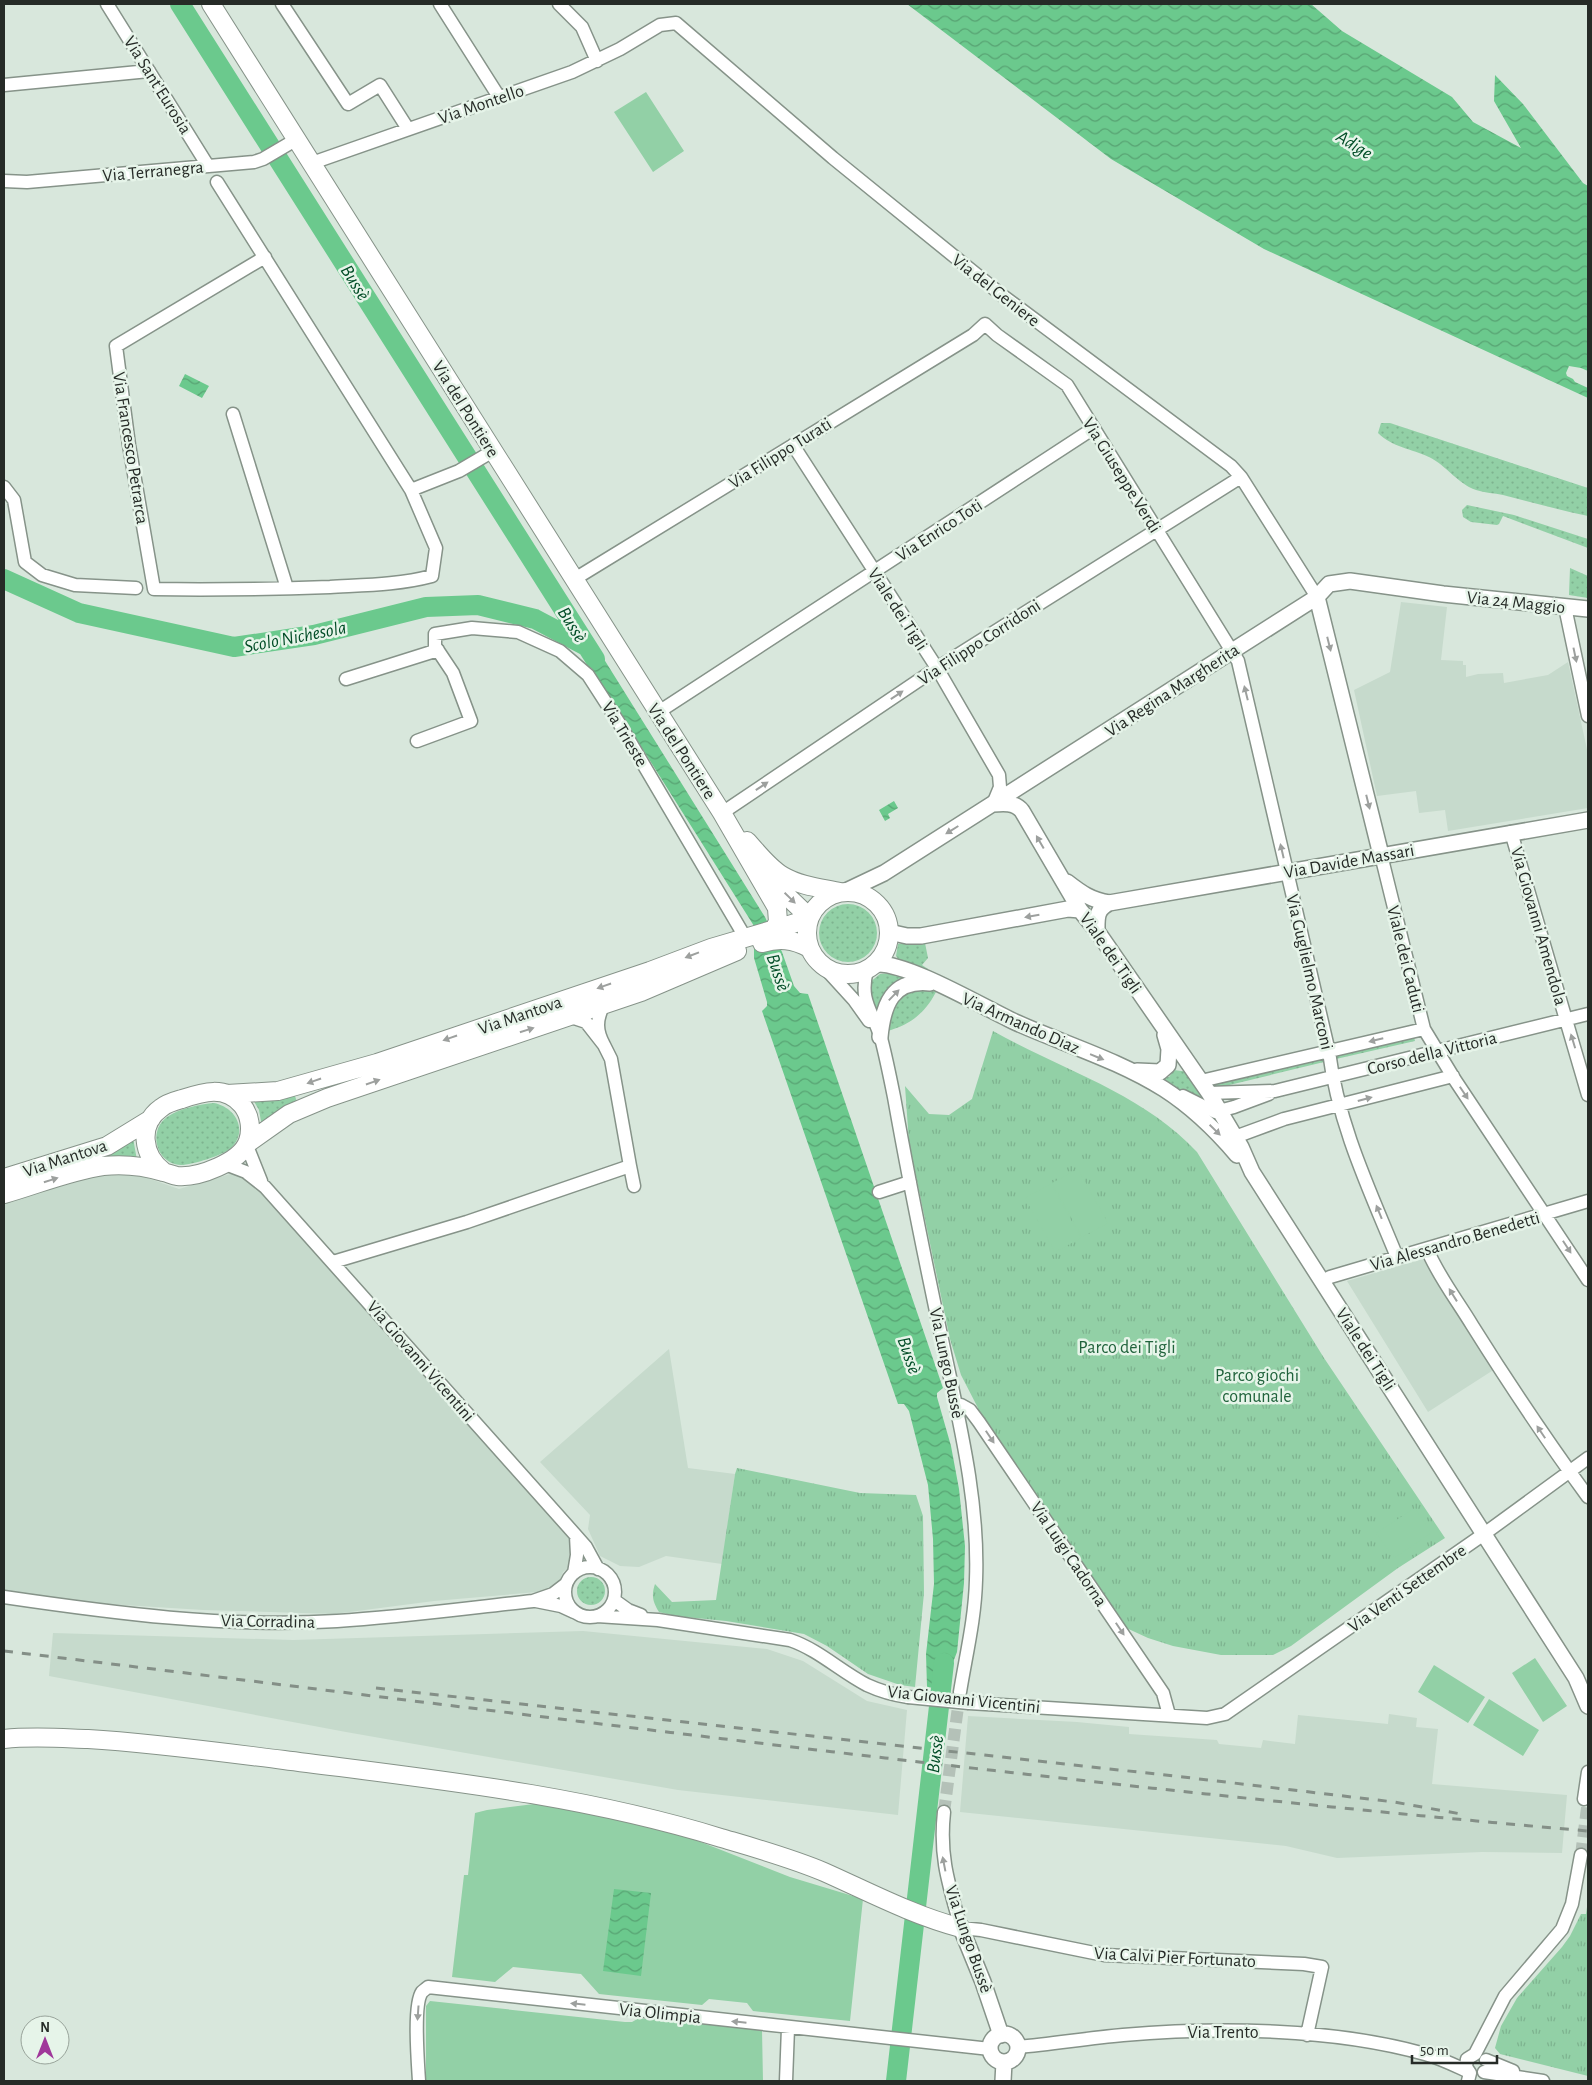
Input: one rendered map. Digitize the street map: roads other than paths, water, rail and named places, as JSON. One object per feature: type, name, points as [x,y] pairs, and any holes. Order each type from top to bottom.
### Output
[{"type":"main road","name":"Via del Pontiere","points":[[211,4],[292,142],[312,163],[488,454],[574,580],[722,813],[778,908],[777,934]]},
{"type":"main road","name":"Via del Pontiere","points":[[722,813],[760,855],[784,877],[801,884],[842,892]]},
{"type":"main road","name":"Via del Pontiere","points":[[746,854],[809,918]]},
{"type":"main road","points":[[842,892],[861,894],[872,900],[884,914],[889,932],[887,947],[872,967],[850,975],[831,971],[823,966],[815,958],[806,938],[809,918],[818,904],[828,896],[842,892]]},
{"type":"main road","name":"Via Mantova","points":[[4,1178],[107,1146],[151,1119],[160,1108],[178,1101],[209,1091],[227,1094],[288,1089],[377,1063],[750,939],[777,934],[809,918]]},
{"type":"main road","points":[[777,934],[809,948]]},
{"type":"main road","name":"Via Mantova","points":[[4,1194],[89,1168],[105,1166],[119,1165],[179,1176],[190,1176],[225,1164],[240,1155],[247,1144],[289,1114],[327,1098],[657,986],[750,939]]},
{"type":"main road","points":[[227,1094],[242,1104],[248,1115],[250,1133],[247,1144]]},
{"type":"main road","points":[[151,1119],[146,1133],[146,1147],[152,1161],[164,1172]]},
{"type":"main road","points":[[4,1739],[30,1736],[125,1741],[173,1746],[450,1781],[599,1806],[681,1826],[820,1871],[934,1921],[961,1928]]},
{"type":"street","name":"Via Sant'Eurosia","points":[[107,4],[208,166]]},
{"type":"street","points":[[282,4],[348,104],[380,85],[408,129]]},
{"type":"street","points":[[440,4],[499,97]]},
{"type":"street","points":[[559,4],[582,27],[597,61]]},
{"type":"street","name":"Via del Geniere","points":[[645,34],[666,23],[671,22],[680,25],[833,158],[1037,323],[1219,456],[1241,477],[1317,597]]},
{"type":"street","name":"Via Montello","points":[[312,163],[597,61],[645,34]]},
{"type":"street","points":[[4,85],[149,71]]},
{"type":"street","name":"Via Terranegra","points":[[4,181],[27,182],[208,166],[263,159],[292,142]]},
{"type":"street","name":"Via Francesco Petrarca","points":[[217,182],[265,257],[411,490],[436,548],[432,576],[406,583],[223,591],[154,589],[129,445],[116,346],[265,257]]},
{"type":"street","name":"Via Giuseppe Verdi","points":[[985,324],[997,335],[1066,385],[1233,651]]},
{"type":"street","name":"Via Filippo Turati","points":[[574,580],[973,335],[985,324]]},
{"type":"street","points":[[233,414],[287,588]]},
{"type":"street","name":"Via Enrico Toti","points":[[657,713],[1094,428]]},
{"type":"street","name":"Viale dei Tigli","points":[[793,445],[937,668],[999,775]]},
{"type":"street","points":[[411,490],[459,471],[488,454]]},
{"type":"street","name":"Via Filippo Corridoni","points":[[722,813],[937,668],[1241,477]]},
{"type":"street","points":[[4,487],[14,500],[25,562],[31,567],[42,575],[75,585],[136,588]]},
{"type":"street","name":"Via 24 Maggio","points":[[1317,597],[1346,591],[1384,594],[1443,594],[1588,610]]},
{"type":"street","name":"Via Regina Margherita","points":[[842,892],[884,872],[1024,785],[1317,597]]},
{"type":"street","name":"Viale dei Caduti","points":[[1317,597],[1424,1030],[1588,1280]]},
{"type":"street","points":[[1565,607],[1584,678],[1588,716]]},
{"type":"street","name":"Via Trieste","points":[[438,650],[435,646],[435,634],[472,628],[518,632],[560,650],[588,675],[750,939]]},
{"type":"street","points":[[346,678],[438,650],[453,673],[471,721],[417,741]]},
{"type":"street","name":"Via Guglielmo Marconi","points":[[1233,651],[1238,661],[1246,694],[1329,1052],[1332,1077],[1339,1105],[1397,1258]]},
{"type":"street","points":[[999,775],[1012,784],[1024,785],[1018,798],[1018,806],[1002,803],[993,804],[1000,787],[999,775]]},
{"type":"street","name":"Viale dei Tigli","points":[[1018,806],[1080,910],[1205,1087],[1235,1137],[1252,1172],[1576,1678],[1588,1706]]},
{"type":"street","name":"Via Davide Massari","points":[[1061,877],[1085,896],[1109,903],[1588,820]]},
{"type":"street","name":"Via Giovanni Amendola","points":[[1511,832],[1588,1095]]},
{"type":"street","points":[[1096,931],[1097,915],[1100,908],[1109,903]]},
{"type":"street","points":[[889,932],[915,936],[1068,909],[1080,910]]},
{"type":"street","name":"Via Armando Diaz","points":[[872,967],[888,964],[899,967],[1016,1022],[1128,1070],[1209,1110],[1219,1111]]},
{"type":"street","name":"Via Lungo Bussè","points":[[823,966],[854,1000],[880,1037]]},
{"type":"street","name":"Via Lungo Bussè","points":[[872,967],[864,994],[880,1037],[892,1086],[967,1460],[976,1545],[973,1624],[960,1692]]},
{"type":"street","points":[[880,1037],[884,1010],[894,994],[912,984],[934,983]]},
{"type":"street","points":[[604,1004],[598,1017],[597,1025],[611,1059],[634,1186]]},
{"type":"street","name":"Corso della Vittoria","points":[[1205,1087],[1275,1090],[1438,1052],[1588,1014]]},
{"type":"street","points":[[568,1016],[586,1022],[604,1045]]},
{"type":"street","name":"Viale dei Tigli","points":[[1128,1070],[1160,1072],[1168,1065],[1169,1049],[1157,1019]]},
{"type":"street","name":"Corso della Vittoria","points":[[1205,1087],[1329,1052],[1424,1030]]},
{"type":"street","name":"Corso della Vittoria","points":[[1235,1137],[1284,1120],[1453,1076]]},
{"type":"street","name":"Via Armando Diaz","points":[[1164,1088],[1201,1116],[1218,1132],[1252,1172]]},
{"type":"street","name":"Corso della Vittoria","points":[[1219,1111],[1265,1097],[1275,1090]]},
{"type":"street","name":"Via Giovanni Vicentini","points":[[247,1144],[255,1168],[265,1187]]},
{"type":"street","name":"Via Giovanni Vicentini","points":[[225,1164],[246,1172],[265,1187],[333,1262],[586,1547],[598,1569],[609,1576],[613,1583],[614,1600],[628,1610],[658,1620]]},
{"type":"street","points":[[333,1262],[467,1222],[630,1166]]},
{"type":"street","points":[[879,1192],[910,1182]]},
{"type":"street","name":"Via Alessandro Benedetti","points":[[1323,1281],[1330,1277],[1588,1201]]},
{"type":"street","points":[[1427,1249],[1448,1287],[1513,1390],[1588,1496]]},
{"type":"street","name":"Via Luigi Cadorna","points":[[956,1406],[961,1405],[970,1410],[980,1422],[1163,1692],[1169,1715]]},
{"type":"street","name":"Via Venti Settembre","points":[[1224,1714],[1484,1534],[1588,1458]]},
{"type":"street","points":[[574,1612],[566,1601],[566,1584],[574,1573],[577,1555],[576,1536]]},
{"type":"street","points":[[574,1573],[587,1567],[598,1569]]},
{"type":"street","name":"Via Corradina","points":[[4,1598],[157,1616],[254,1622],[336,1621],[533,1601],[553,1594],[566,1584]]},
{"type":"street","points":[[597,1616],[610,1606],[614,1600]]},
{"type":"street","name":"Via Corradina","points":[[533,1601],[562,1606],[574,1612]]},
{"type":"street","name":"Via Giovanni Vicentini","points":[[574,1612],[589,1618],[597,1616],[658,1620],[790,1640],[808,1646],[865,1684],[908,1697],[970,1704],[1207,1718],[1224,1714]]},
{"type":"street","name":"Viale dei Tigli","points":[[1576,1678],[1588,1689]]},
{"type":"street","points":[[1584,1799],[1588,1772]]},
{"type":"street","name":"Via Lungo Bussè","points":[[944,1812],[942,1832],[943,1857],[961,1928],[984,1982],[1001,2035]]},
{"type":"street","points":[[1476,2068],[1489,2030],[1505,1996],[1530,1964],[1562,1929],[1572,1904],[1581,1855]]},
{"type":"street","name":"Via Calvi Pier Fortunato","points":[[961,1928],[981,1930],[1104,1955],[1304,1964],[1322,1967],[1307,2035]]},
{"type":"street","name":"Via Olimpia","points":[[419,2081],[417,2017],[420,1996],[422,1991],[428,1988],[788,2028],[792,2026],[990,2048]]},
{"type":"street","points":[[786,2081],[788,2028]]},
{"type":"street","name":"Via Trento","points":[[1018,2047],[1121,2035],[1209,2030],[1307,2035],[1375,2043],[1427,2054],[1476,2068],[1543,2081]]},
{"type":"street","points":[[1001,2035],[1012,2037],[1018,2047],[1013,2058],[1004,2062],[996,2059],[990,2048],[994,2038],[1001,2035]]},
{"type":"street","points":[[1003,2081],[1004,2062]]},
{"type":"water","name":"Adige","points":[[907,4],[1311,4],[1342,31],[1452,97],[1473,122],[1521,148],[1494,101],[1495,75],[1523,104],[1583,183],[1588,186],[1588,398],[1264,249],[1111,159]]},
{"type":"water","points":[[185,374],[209,386],[202,398],[179,386]]},
{"type":"water","points":[[587,632],[765,917],[782,952],[794,986],[800,993],[808,994],[943,1388],[937,1393],[937,1397],[951,1446],[959,1489],[965,1546],[964,1583],[957,1652],[952,1665],[949,1690],[927,1687],[926,1654],[934,1584],[933,1539],[928,1485],[909,1411],[904,1404],[898,1404],[762,1011],[767,1006],[767,1002],[754,958],[754,926],[574,640]]},
{"type":"water","points":[[894,801],[898,808],[888,814],[890,818],[885,821],[879,810]]},
{"type":"water","points":[[614,1889],[651,1893],[641,1976],[603,1971]]},
{"type":"waterway","name":"Bussè","points":[[180,4],[595,659]]},
{"type":"waterway","name":"Scolo Nichesola","points":[[4,579],[79,613],[234,647],[314,635],[426,607],[478,605],[535,619],[586,646]]},
{"type":"waterway","name":"Bussè","points":[[896,2081],[944,1663]]},
{"type":"tunnel","points":[[944,1812],[960,1692]]},
{"type":"tunnel","points":[[1581,1855],[1588,1800]]},
{"type":"railway","points":[[4,1651],[597,1724],[993,1770],[1390,1813],[1588,1831]]},
{"type":"railway","points":[[376,1688],[1183,1777],[1394,1802],[1461,1814]]},
{"type":"park label","name":"Parco dei Tigli","points":[[1127,1347]]},
{"type":"park label","name":"Parco giochi comunale","points":[[1257,1385]]}]
